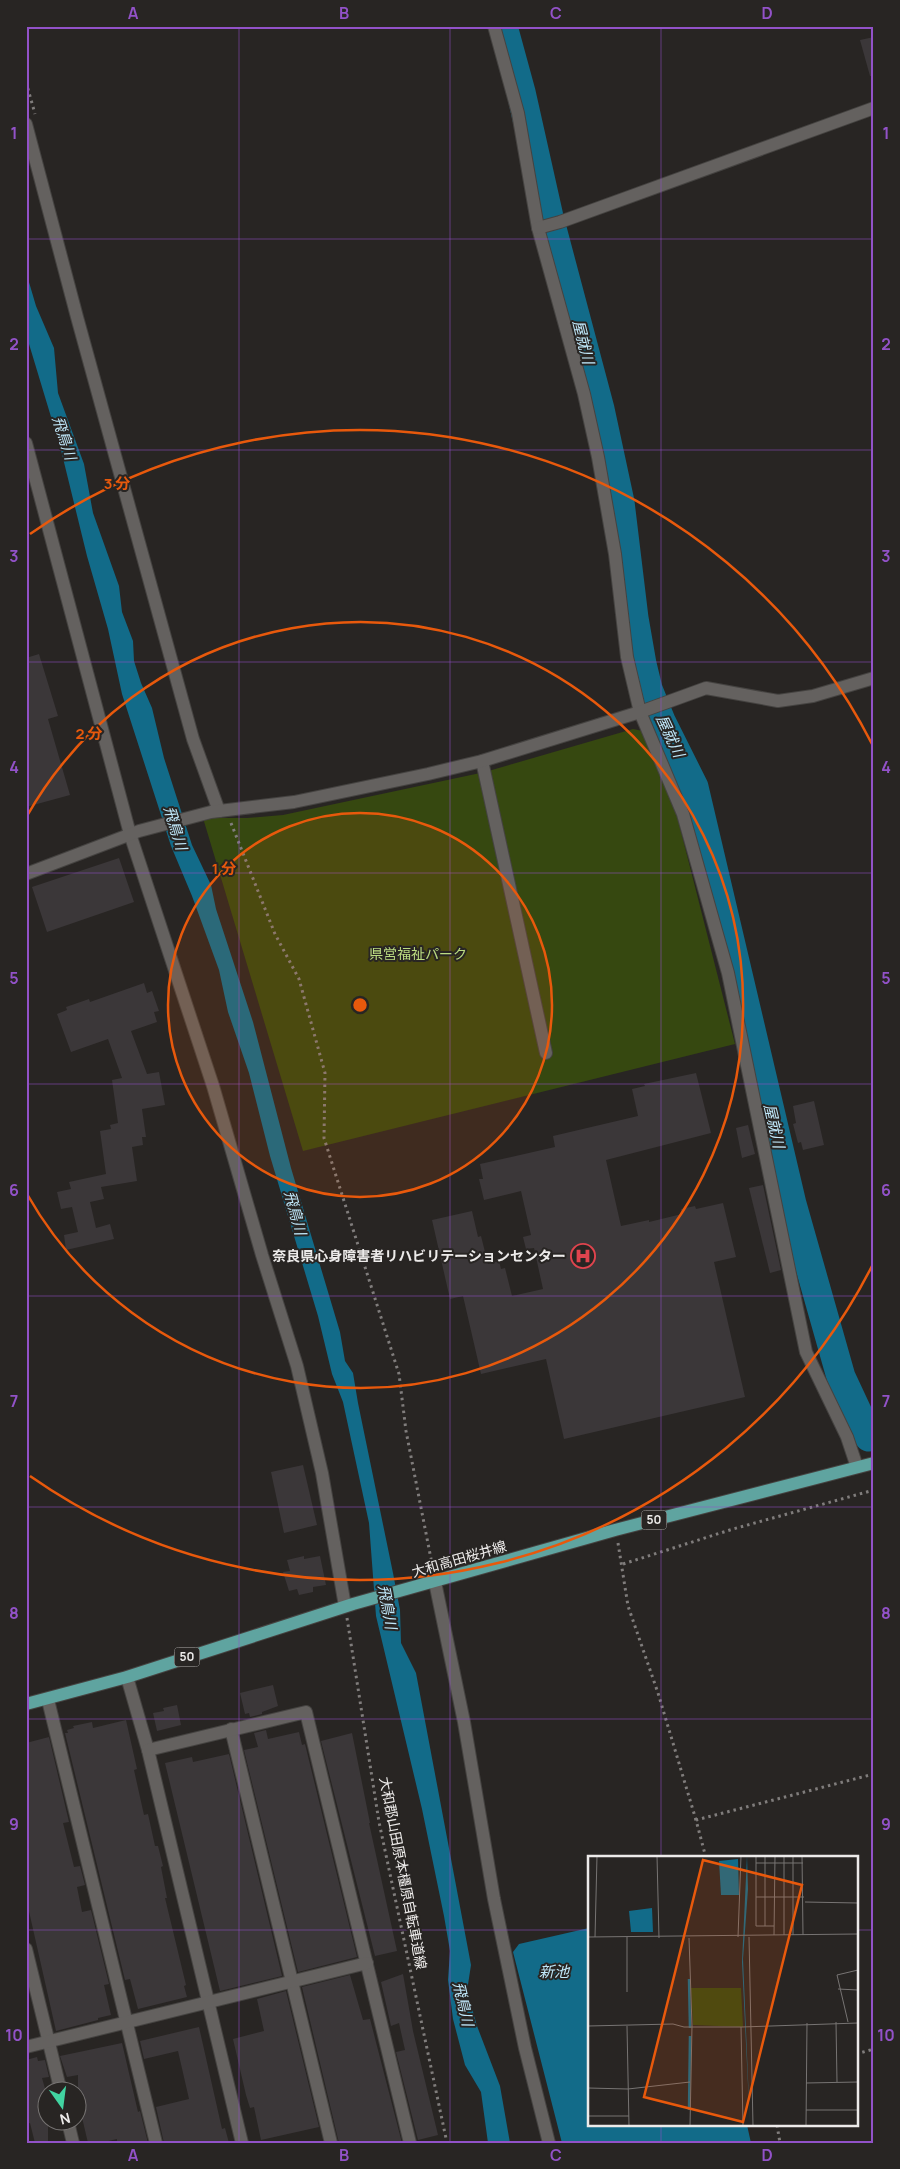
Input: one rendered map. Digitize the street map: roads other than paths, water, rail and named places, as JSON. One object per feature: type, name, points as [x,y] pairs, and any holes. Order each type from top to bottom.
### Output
[{"type":"main road","name":"大和高田桜井線","points":[[26,1704],[48,1700],[127,1677],[349,1605],[623,1528],[874,1463]]},
{"type":"street","points":[[494,26],[518,113],[598,457],[614,554],[627,657],[643,711],[683,814],[728,973],[806,1352],[847,1437],[857,1467]]},
{"type":"street","points":[[544,226],[874,108]]},
{"type":"street","points":[[26,124],[79,326],[193,739],[219,811]]},
{"type":"street","points":[[26,443],[135,833],[214,1086],[262,1255],[297,1366],[322,1473],[349,1605]]},
{"type":"street","points":[[26,874],[135,833],[219,811],[294,802],[482,761],[643,711],[706,688],[778,701],[792,700],[874,678]]},
{"type":"street","points":[[482,761],[546,1054]]},
{"type":"street","points":[[430,1583],[464,1722],[494,1900],[525,2048],[549,2143]]},
{"type":"street","points":[[127,1677],[148,1750],[242,2143]]},
{"type":"street","points":[[48,1700],[156,2143]]},
{"type":"street","points":[[148,1750],[306,1712],[410,2143]]},
{"type":"street","points":[[231,1729],[330,2143]]},
{"type":"street","points":[[26,1950],[59,2082]]},
{"type":"street","points":[[26,2047],[367,1964]]},
{"type":"water","name":"飛鳥川","points":[[26,272],[36,306],[54,348],[58,393],[84,464],[93,513],[119,586],[122,612],[133,641],[134,661],[152,708],[164,758],[192,845],[211,885],[216,909],[253,1022],[291,1168],[340,1332],[345,1361],[353,1373],[400,1610],[401,1643],[416,1673],[471,1965],[467,1991],[477,2026],[500,2086],[510,2143],[488,2143],[481,2092],[465,2065],[453,2019],[448,1980],[450,1951],[444,1916],[422,1809],[376,1616],[369,1523],[343,1402],[332,1374],[318,1316],[270,1156],[249,1073],[228,1012],[219,970],[192,896],[171,846],[122,694],[108,629],[87,556],[61,450],[26,334]]},
{"type":"water","name":"新池","points":[[588,1928],[588,2126],[747,2126],[751,2143],[562,2143],[513,1952],[519,1944]]},
{"type":"waterway","name":"屋就川","points":[[503,26],[521,92],[549,217],[600,409],[620,502],[634,618],[648,689],[661,721],[694,787],[792,1204],[841,1377],[869,1437]]},
{"type":"place","name":"奈良県心身障害者リハビリテーションセンター","points":[[583,1256]]},
{"type":"park label","name":"県営福祉パーク","points":[[418,954]]}]
